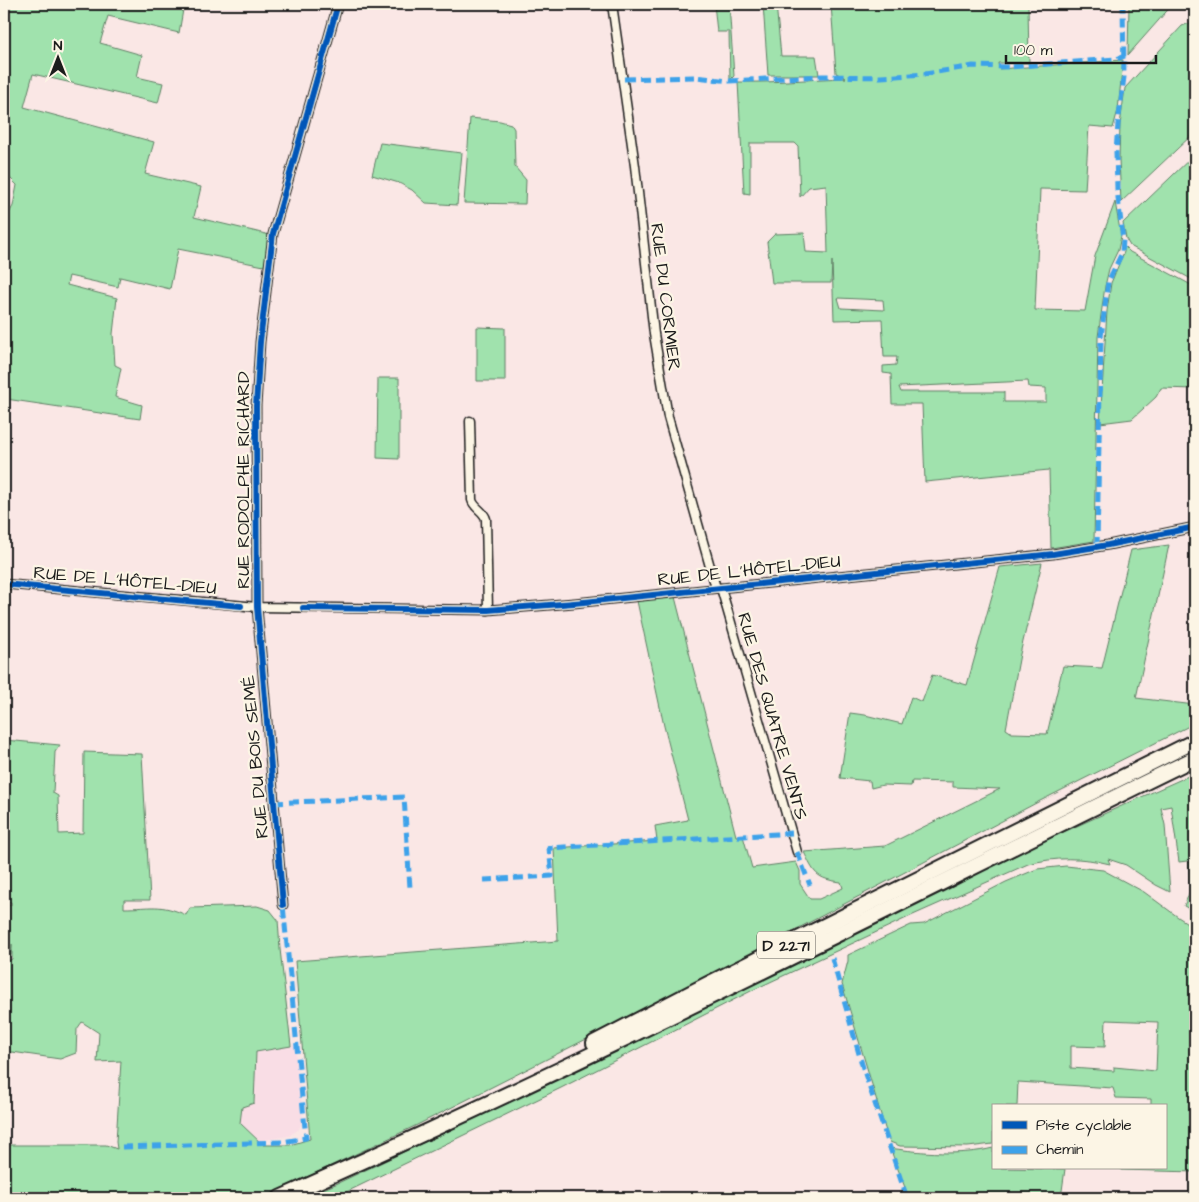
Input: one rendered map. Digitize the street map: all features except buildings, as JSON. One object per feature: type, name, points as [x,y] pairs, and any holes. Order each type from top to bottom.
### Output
[{"type":"highway","points":[[1117,780],[1195,734]]},
{"type":"highway","name":"D 2271","points":[[380,1154],[708,984],[1195,742]]},
{"type":"highway","name":"D 2271","points":[[280,1198],[380,1154],[575,1063],[1195,758]]},
{"type":"highway","points":[[1140,785],[1195,766]]},
{"type":"street","name":"RUE RODOLPHE RICHARD","points":[[257,607],[256,406],[260,342],[273,234],[338,4]]},
{"type":"street","name":"RUE DU CORMIER","points":[[612,4],[635,166],[654,334],[668,418],[719,588]]},
{"type":"street","points":[[470,421],[472,500],[473,504],[485,515],[486,519],[488,610]]},
{"type":"street","name":"RUE DE L'HÔTEL-DIEU","points":[[4,584],[257,607],[488,610],[574,603],[1053,554],[1195,527]]},
{"type":"street","name":"RUE DES QUATRE VENTS","points":[[719,588],[798,852]]},
{"type":"street","name":"RUE DU BOIS SEMÉ","points":[[257,607],[283,905]]},
{"type":"shaded area","points":[[295,1045],[303,1120],[299,1129],[289,1136],[259,1141],[240,1123],[242,1107],[254,1103],[256,1052]]},
{"type":"green space","points":[[4,4],[184,4],[179,33],[108,16],[100,43],[142,55],[137,77],[163,83],[158,103],[33,74],[24,107],[154,142],[145,174],[201,187],[194,217],[270,235],[264,266],[178,249],[170,289],[120,277],[118,287],[69,276],[67,285],[117,298],[113,334],[115,365],[121,368],[115,397],[142,405],[140,419],[4,400],[4,219],[6,219],[13,206],[17,185],[9,177],[4,176]]},
{"type":"green space","points":[[714,4],[729,4],[734,76],[730,80],[729,32],[717,32]]},
{"type":"green space","points":[[763,4],[776,4],[781,56],[816,56],[819,75],[768,75]]},
{"type":"green space","points":[[831,4],[1028,4],[1029,63],[998,63],[999,69],[1123,60],[1118,110],[1113,128],[1089,126],[1085,190],[1040,189],[1035,310],[1085,311],[1095,256],[1115,202],[1121,236],[1105,286],[1098,337],[1094,541],[1051,548],[1049,470],[925,482],[922,404],[892,404],[891,374],[883,373],[883,366],[896,365],[897,357],[884,357],[882,319],[834,320],[832,261],[831,283],[772,283],[767,242],[775,234],[804,233],[806,252],[828,253],[826,185],[809,187],[800,197],[798,146],[795,143],[750,143],[750,194],[744,193],[738,82],[846,78],[836,73]],"holes":[[[838,298],[883,300],[884,310],[841,308]],[[1028,381],[1029,387],[1046,388],[1046,402],[1004,402],[1004,392],[901,392],[899,387]]]},
{"type":"green space","points":[[1129,4],[1173,4],[1128,55]]},
{"type":"green space","points":[[1195,21],[1195,132],[1121,202],[1120,125],[1125,88],[1182,26]]},
{"type":"green space","points":[[470,118],[511,124],[514,129],[515,167],[526,180],[525,204],[464,203]]},
{"type":"green space","points":[[380,143],[462,153],[457,205],[426,203],[412,190],[399,183],[372,175]]},
{"type":"green space","points":[[1195,154],[1195,281],[1130,246],[1126,239],[1123,223]]},
{"type":"green space","points":[[1124,246],[1130,252],[1195,287],[1195,389],[1161,388],[1156,397],[1132,419],[1100,423],[1107,311],[1111,283],[1124,252]]},
{"type":"green space","points":[[477,327],[505,328],[505,381],[477,381]]},
{"type":"green space","points":[[378,378],[399,378],[399,459],[377,458]]},
{"type":"green space","points":[[1169,545],[1136,698],[1195,705],[1195,723],[1040,801],[620,1022],[417,1125],[263,1198],[4,1198],[4,1145],[106,1145],[117,1149],[121,1061],[97,1062],[99,1033],[82,1022],[77,1029],[76,1053],[60,1059],[12,1052],[4,1054],[4,963],[12,959],[12,944],[11,955],[4,962],[4,906],[11,905],[11,902],[4,902],[4,740],[60,745],[55,752],[53,793],[58,796],[59,834],[83,833],[84,752],[142,754],[150,900],[124,900],[124,908],[162,908],[186,915],[190,908],[257,906],[270,910],[278,920],[291,1046],[256,1052],[254,1103],[242,1107],[240,1123],[263,1145],[290,1145],[310,1139],[295,961],[558,941],[554,848],[657,841],[655,826],[688,820],[664,726],[637,601],[675,597],[736,836],[743,836],[752,868],[796,862],[800,871],[800,884],[810,899],[819,899],[843,888],[841,882],[826,879],[817,874],[804,852],[885,846],[1000,789],[953,787],[953,782],[912,781],[911,786],[883,785],[871,788],[870,781],[840,778],[850,713],[902,724],[911,697],[922,702],[932,675],[967,685],[1000,567],[1042,563],[1020,654],[1006,729],[1012,733],[1047,734],[1063,666],[1102,668],[1131,550]]},
{"type":"green space","points":[[1195,773],[1195,860],[1179,862],[1171,806],[1161,808],[1165,825],[1170,892],[1126,865],[1108,859],[1110,864],[1069,859],[1048,860],[1028,864],[913,915],[751,991],[561,1088],[334,1198],[302,1198],[338,1183],[560,1078],[1048,839]]},
{"type":"green space","points":[[1189,862],[1195,862],[1195,912],[1184,906],[1190,891]]},
{"type":"green space","points":[[1066,866],[1103,870],[1144,892],[1195,928],[1195,1172],[1121,1170],[1166,1170],[1166,1104],[1151,1104],[1151,1099],[1116,1098],[1113,1088],[1018,1082],[1017,1104],[992,1104],[992,1144],[968,1147],[900,1146],[890,1142],[842,984],[848,955],[911,925],[924,924],[1006,882],[1037,869]],"holes":[[[1106,1020],[1158,1022],[1156,1071],[1114,1067],[1114,1071],[1071,1068],[1071,1046],[1105,1047]]]},
{"type":"green space","points":[[890,1148],[941,1153],[981,1151],[992,1148],[992,1170],[1065,1170],[1061,1198],[909,1198]]},
{"type":"marked path","points":[[1097,547],[1101,337],[1108,282],[1122,253],[1123,240],[1117,189],[1116,152],[1124,77],[1123,4]]},
{"type":"marked path","points":[[624,79],[696,77],[729,81],[822,76],[881,77],[925,74],[973,66],[1008,67],[1116,59],[1125,56]]},
{"type":"marked path","points":[[274,803],[404,797],[410,888]]},
{"type":"marked path","points":[[484,880],[552,876],[549,848],[792,833]]},
{"type":"marked path","points":[[797,852],[810,885]]},
{"type":"marked path","points":[[122,1147],[283,1142],[306,1138],[283,905]]},
{"type":"marked path","points":[[832,958],[863,1068],[907,1198]]},
{"type":"cycle path","points":[[283,905],[257,607],[256,406],[260,342],[273,234],[338,4]]},
{"type":"cycle path","points":[[303,608],[488,610],[574,603],[1053,554],[1195,527]]},
{"type":"cycle path","points":[[4,584],[241,606]]}]
